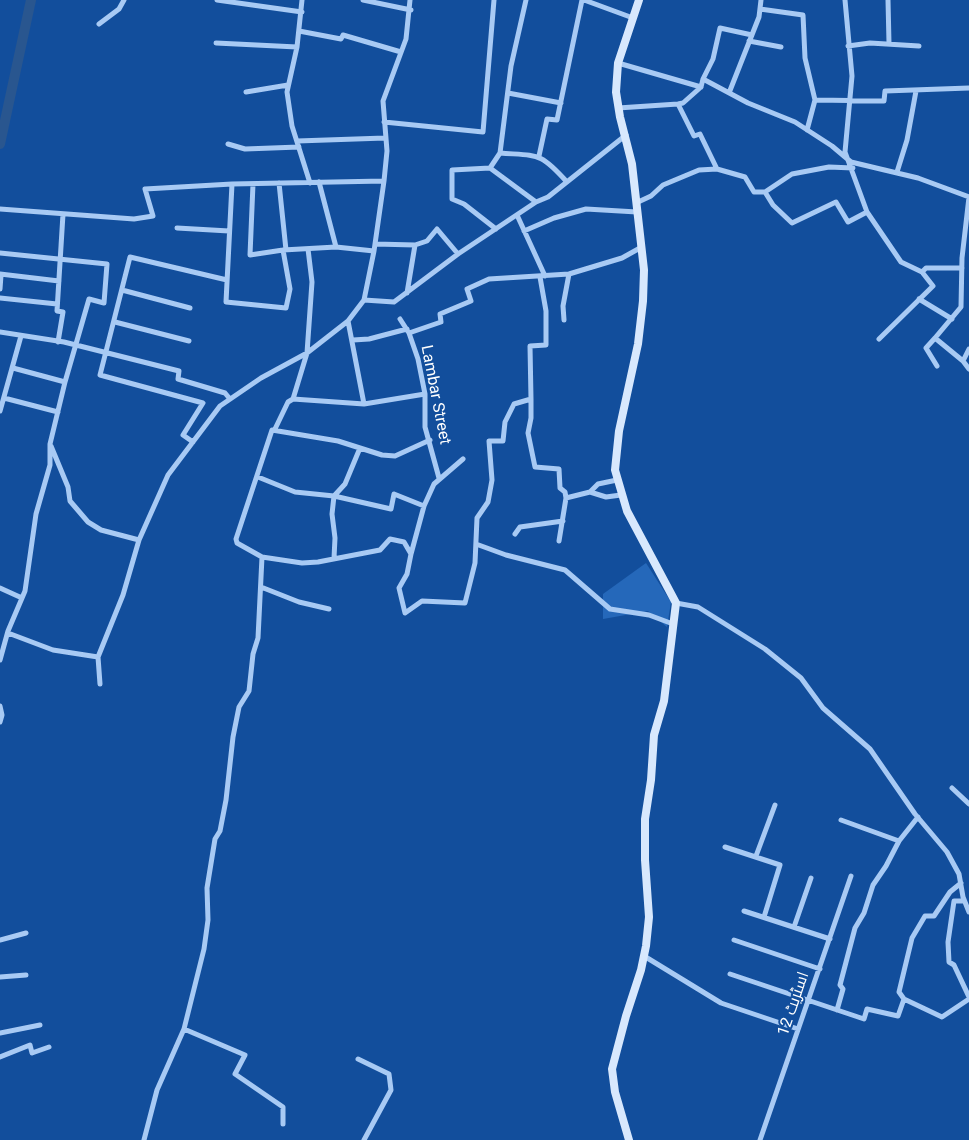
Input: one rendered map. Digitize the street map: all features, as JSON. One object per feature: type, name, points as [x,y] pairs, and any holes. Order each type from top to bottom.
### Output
[{"type":"street","points":[[99,24],[119,9],[124,0]]},
{"type":"street","points":[[217,0],[302,12]]},
{"type":"street","points":[[302,0],[297,47],[288,85],[288,101],[297,141],[310,182]]},
{"type":"street","points":[[363,0],[411,10]]},
{"type":"street","points":[[100,684],[98,658],[123,595],[140,540],[168,475],[220,406],[261,378],[307,353],[348,321],[364,300],[374,251],[387,151],[383,101],[401,52],[411,10],[410,0]]},
{"type":"street","points":[[384,122],[484,132],[494,0]]},
{"type":"street","points":[[490,168],[500,153],[508,93],[526,0]]},
{"type":"street","points":[[539,156],[547,119],[557,120],[583,0],[633,18]]},
{"type":"street","points":[[628,1140],[614,1092],[612,1069],[644,956],[649,917],[645,860],[645,819],[651,780],[654,735],[664,700],[676,603],[626,511],[615,470],[618,431],[638,344],[644,270],[626,135],[618,108],[616,92],[618,63],[639,0]]},
{"type":"street","points":[[730,93],[752,35],[761,0]]},
{"type":"street","points":[[845,0],[852,76],[845,152],[852,165],[867,212],[901,262],[922,272],[933,286],[879,339]]},
{"type":"street","points":[[888,0],[889,43]]},
{"type":"street","points":[[760,9],[803,15],[805,58],[815,100],[807,130]]},
{"type":"street","points":[[618,108],[678,104],[701,87],[713,59],[720,28],[752,35]]},
{"type":"street","points":[[299,31],[341,39],[343,36],[401,52]]},
{"type":"street","points":[[750,41],[781,47]]},
{"type":"street","points":[[216,43],[297,47]]},
{"type":"street","points":[[848,46],[889,43],[919,46]]},
{"type":"street","points":[[618,63],[701,87]]},
{"type":"street","points":[[703,79],[807,130],[832,146],[852,165]]},
{"type":"street","points":[[246,92],[288,85]]},
{"type":"street","points":[[815,100],[884,101],[885,91],[969,88]]},
{"type":"street","points":[[897,172],[907,140],[916,91]]},
{"type":"street","points":[[508,93],[561,103]]},
{"type":"street","points":[[678,104],[694,136],[700,134],[717,169]]},
{"type":"street","points":[[364,300],[394,302],[458,254],[536,202],[548,197],[626,135]]},
{"type":"street","points":[[297,141],[385,138]]},
{"type":"street","points":[[228,144],[245,149],[299,148]]},
{"type":"street","points":[[500,153],[539,156],[548,161],[567,182]]},
{"type":"street","points":[[636,203],[678,178],[699,170],[717,169],[745,177],[754,192],[765,192],[792,174],[852,165],[897,172],[969,197],[962,268],[961,307],[926,348],[937,366]]},
{"type":"street","points":[[496,229],[464,204],[452,199],[452,170],[490,168],[536,202]]},
{"type":"street","points":[[0,209],[134,219],[153,216],[145,188],[384,181]]},
{"type":"street","points":[[319,182],[336,247]]},
{"type":"street","points":[[232,184],[226,302],[286,308],[290,289],[279,183]]},
{"type":"street","points":[[253,184],[250,255],[285,250],[336,247],[374,251]]},
{"type":"street","points":[[765,192],[773,205],[792,223],[836,202],[848,222],[867,212]]},
{"type":"street","points":[[524,231],[554,218],[586,210],[637,212]]},
{"type":"street","points":[[58,342],[63,312],[56,311],[63,214]]},
{"type":"street","points":[[517,215],[542,276],[546,311],[546,345],[530,346],[531,418],[528,433],[535,467],[559,469],[560,488],[565,492],[566,498],[559,541]]},
{"type":"street","points":[[177,228],[229,232]]},
{"type":"street","points":[[375,244],[415,245],[427,242],[437,229],[458,254]]},
{"type":"street","points":[[407,293],[415,245]]},
{"type":"street","points":[[353,340],[369,339],[441,322],[440,314],[471,301],[467,289],[487,280],[569,274],[622,258],[640,248]]},
{"type":"street","points":[[293,399],[307,353],[312,282],[308,249]]},
{"type":"street","points":[[0,253],[108,264],[104,303],[89,300],[65,382],[50,444],[50,465],[36,514],[22,598],[0,660]]},
{"type":"street","points":[[193,442],[183,435],[203,403],[100,375],[130,257],[227,280]]},
{"type":"street","points":[[922,272],[926,268],[962,268]]},
{"type":"street","points":[[564,320],[563,306],[569,274]]},
{"type":"street","points":[[0,289],[1,275],[59,281]]},
{"type":"street","points":[[122,290],[190,308]]},
{"type":"street","points":[[0,298],[57,304]]},
{"type":"street","points":[[919,300],[952,319]]},
{"type":"street","name":"Lambar Street","points":[[400,319],[408,331],[418,359],[425,394],[425,426],[439,478]]},
{"type":"street","points":[[348,321],[364,404]]},
{"type":"street","points":[[115,322],[189,341]]},
{"type":"street","points":[[0,332],[58,342],[179,371],[178,378],[225,393],[230,399]]},
{"type":"street","points":[[0,411],[21,336]]},
{"type":"street","points":[[936,338],[963,361],[969,369]]},
{"type":"street","points":[[963,361],[969,349]]},
{"type":"street","points":[[13,368],[65,382]]},
{"type":"street","points":[[411,554],[404,542],[390,539],[380,550],[302,563],[262,557],[237,543],[236,539],[272,430],[275,429],[288,402],[293,399],[364,404],[425,394]]},
{"type":"street","points":[[4,398],[58,412]]},
{"type":"street","points":[[463,459],[439,478],[424,506],[407,574],[399,588],[405,613],[422,601],[465,603],[475,562],[477,518],[488,502],[492,480],[489,441],[503,441],[505,422],[514,404],[531,399]]},
{"type":"street","points":[[275,429],[338,442],[382,455],[395,456],[430,440]]},
{"type":"street","points":[[50,444],[68,487],[70,501],[88,522],[101,530],[140,540]]},
{"type":"street","points":[[334,558],[335,538],[332,514],[334,496],[345,484],[360,448]]},
{"type":"street","points":[[258,477],[296,492],[334,496],[391,509],[394,494],[424,506]]},
{"type":"street","points":[[566,498],[590,492],[598,484],[617,480]]},
{"type":"street","points":[[590,492],[606,497],[621,496]]},
{"type":"street","points":[[515,534],[520,527],[563,521]]},
{"type":"street","points":[[476,544],[506,555],[565,570],[610,609],[648,615],[673,624]]},
{"type":"street","points":[[144,1140],[157,1090],[184,1029],[204,949],[208,920],[207,888],[215,839],[220,831],[226,800],[233,737],[239,707],[249,691],[253,654],[258,638],[262,557]]},
{"type":"street","points":[[261,587],[299,602],[328,609]]},
{"type":"street","points":[[0,588],[22,598]]},
{"type":"street","points":[[676,603],[698,607],[765,648],[801,678],[824,708],[870,750],[918,817],[947,852],[959,874],[964,902],[969,911]]},
{"type":"street","points":[[8,633],[53,650],[98,658]]},
{"type":"street","points":[[0,706],[2,715],[0,722]]},
{"type":"street","points":[[952,788],[969,804]]},
{"type":"street","points":[[756,856],[775,805]]},
{"type":"street","points":[[837,1010],[843,989],[840,985],[855,928],[864,913],[873,885],[886,866],[899,841],[918,817]]},
{"type":"street","points":[[841,820],[899,841]]},
{"type":"street","points":[[725,847],[778,864],[781,868],[764,917]]},
{"type":"street","name":"اسٹریٹ 12","points":[[760,1140],[851,876]]},
{"type":"street","points":[[794,927],[811,878]]},
{"type":"street","points":[[961,883],[950,892],[934,916],[925,916],[912,938],[899,992],[904,999],[942,1017],[969,998],[954,965],[949,962],[948,942],[954,901],[964,902]]},
{"type":"street","points":[[744,911],[830,939]]},
{"type":"street","points":[[0,940],[26,933]]},
{"type":"street","points":[[734,940],[820,969]]},
{"type":"street","points":[[644,956],[721,1003],[798,1029]]},
{"type":"street","points":[[730,974],[864,1019],[867,1009],[898,1016],[904,999]]},
{"type":"street","points":[[0,977],[26,975]]},
{"type":"street","points":[[0,1033],[40,1025]]},
{"type":"street","points":[[184,1029],[245,1054],[235,1074],[284,1106],[282,1124]]},
{"type":"street","points":[[0,1056],[30,1045],[32,1052],[49,1047]]},
{"type":"street","points":[[358,1059],[389,1074],[391,1090],[364,1140]]},
{"type":"shaded area","points":[[646,563],[671,602],[667,627],[648,611],[603,619],[603,594]]},
{"type":"waterway","points":[[0,144],[31,0]]}]
